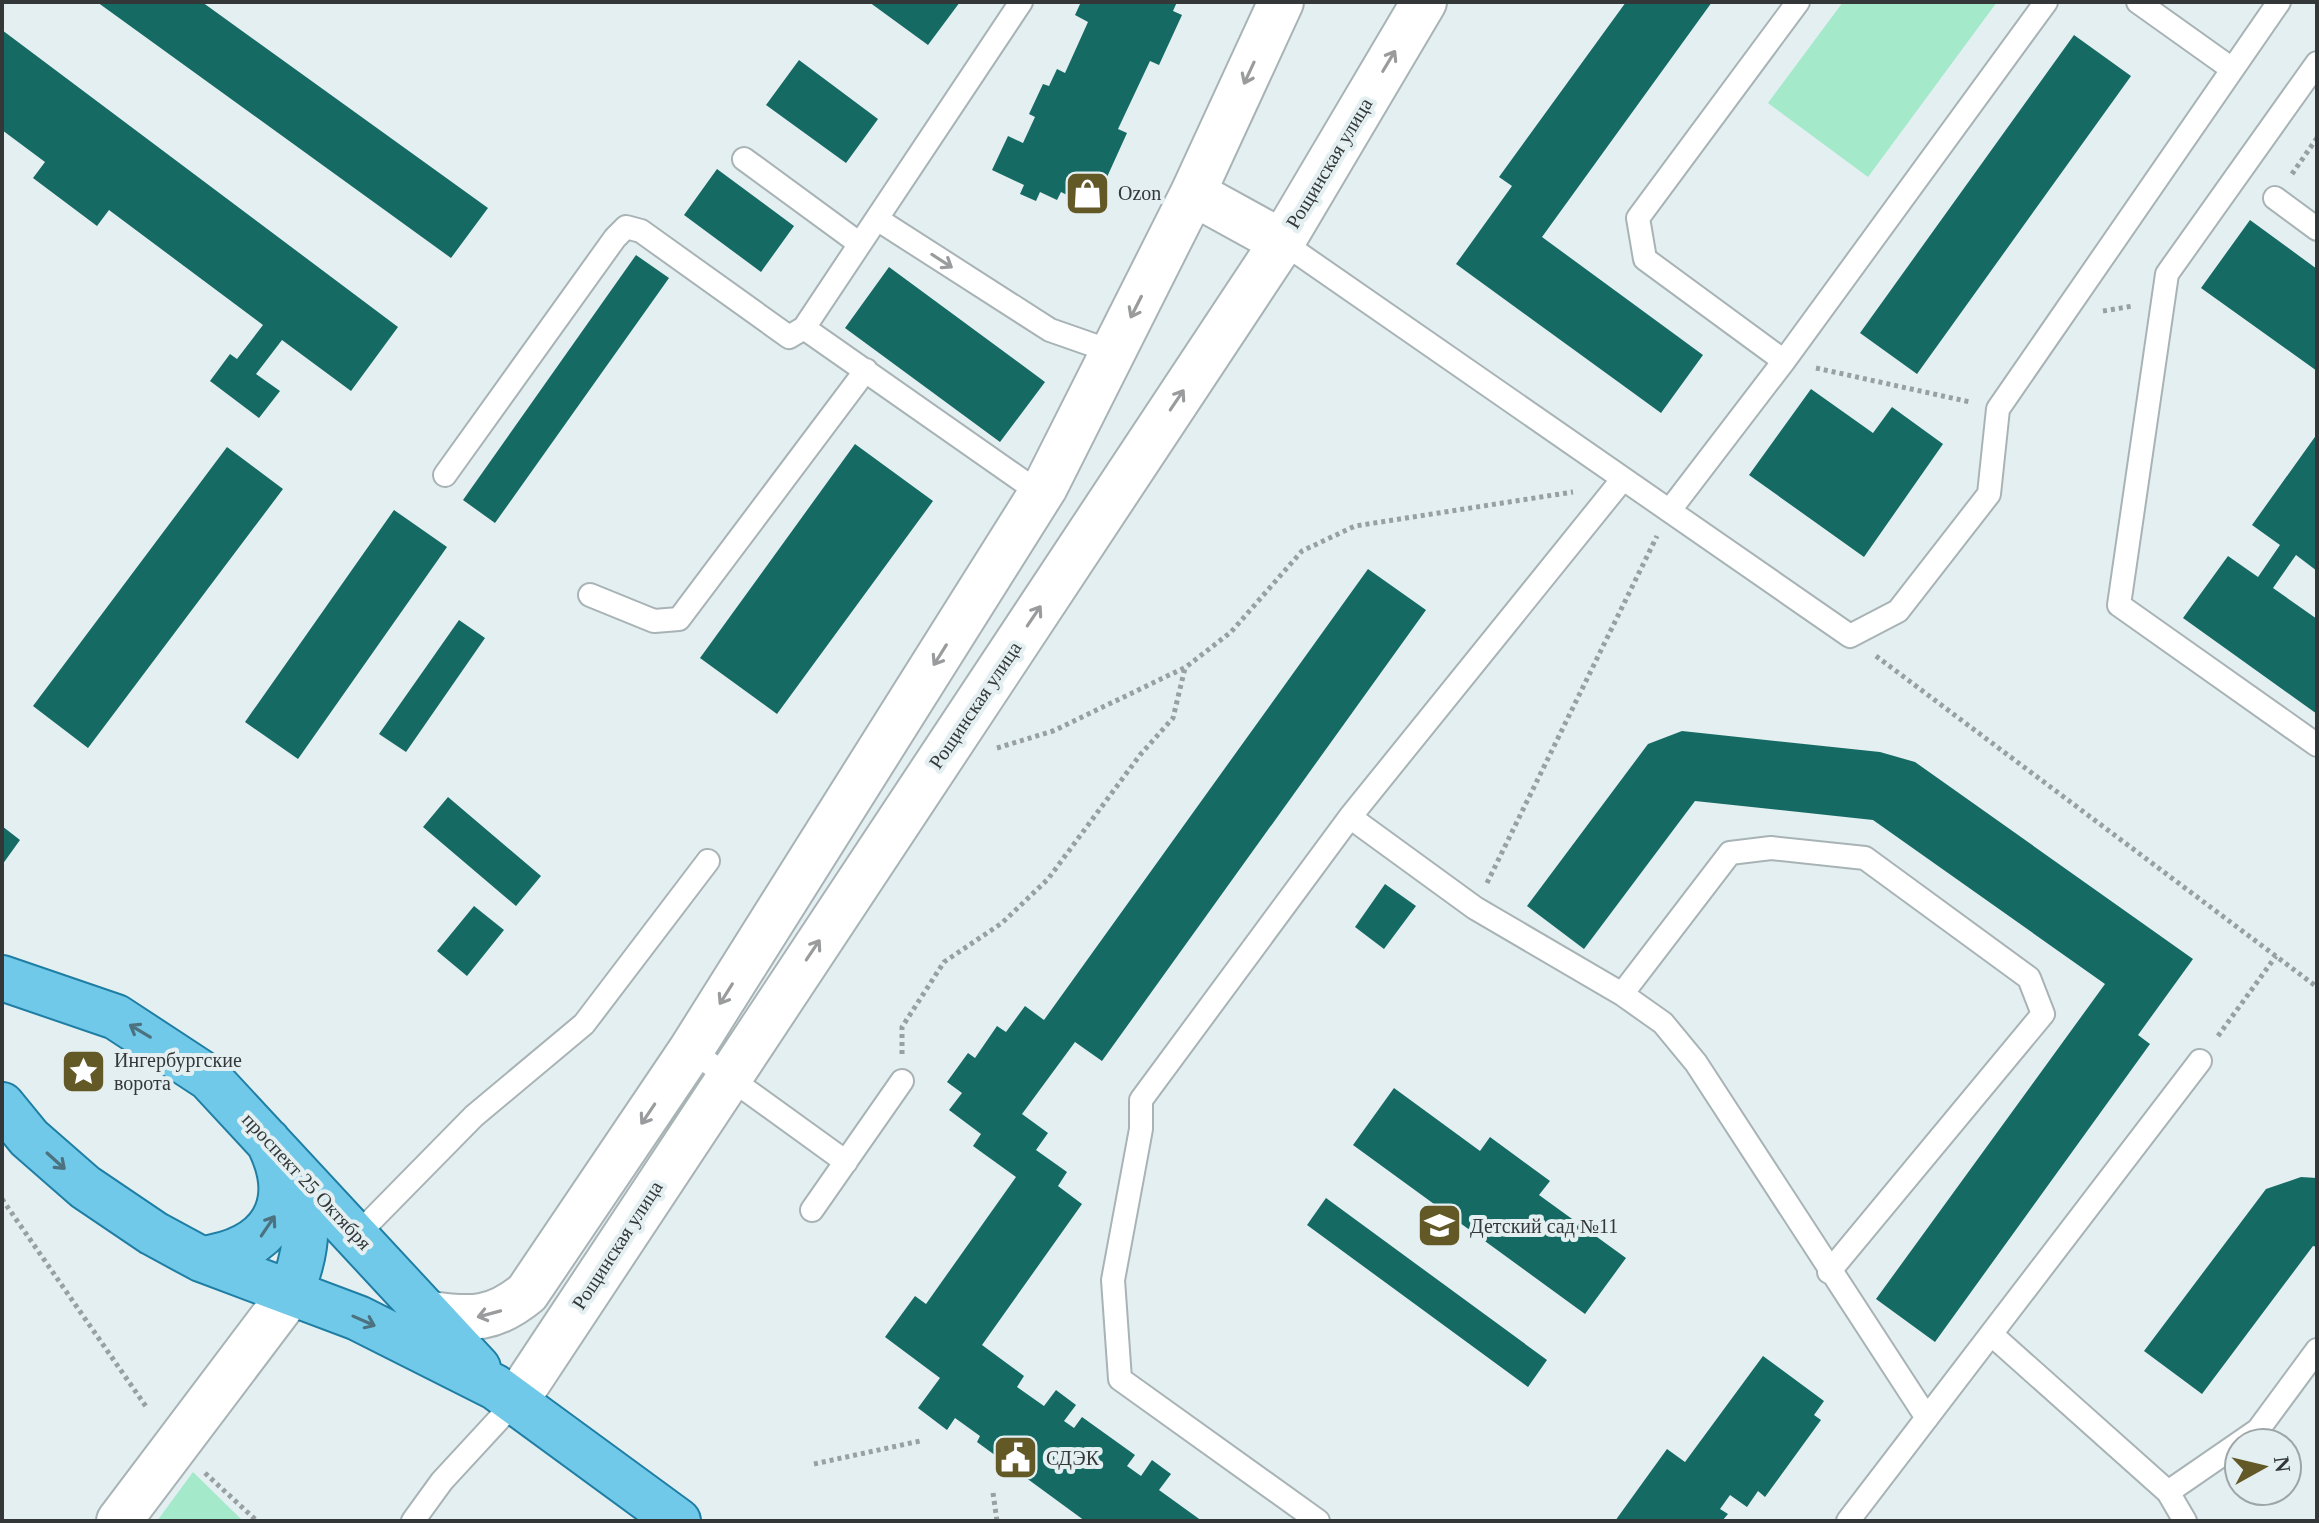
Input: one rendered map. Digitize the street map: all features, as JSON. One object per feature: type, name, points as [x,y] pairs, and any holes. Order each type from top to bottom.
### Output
[{"type":"main road","name":"проспект 25 Октября","points":[[2,978],[116,1017],[185,1059],[209,1078],[505,1395]]},
{"type":"main road","points":[[2,1003],[28,995],[63,997]]},
{"type":"main road","name":"проспект 25 Октября","points":[[2,1105],[29,1138],[85,1187],[153,1233],[201,1259],[329,1305],[395,1335],[505,1395],[678,1521]]},
{"type":"main road","points":[[201,1259],[223,1256],[243,1248],[260,1237],[273,1219],[284,1185],[280,1164],[264,1134]]},
{"type":"main road","points":[[264,1134],[290,1166],[306,1206],[304,1247],[291,1293]]},
{"type":"street","points":[[431,1314],[470,1319],[507,1310],[527,1293],[691,1050],[1041,494],[1193,193],[1281,2]]},
{"type":"street","name":"Рощинская улица","points":[[505,1395],[729,1075],[1282,242],[1424,2]]},
{"type":"street","points":[[1193,193],[1282,242]]},
{"type":"street","points":[[119,1521],[291,1293]]},
{"type":"lane","points":[[445,475],[615,238],[626,227],[641,231],[789,337],[804,328],[1021,2]]},
{"type":"lane","points":[[1784,361],[1645,259],[1638,218],[1798,2]]},
{"type":"lane","points":[[1670,510],[1784,361],[2046,2]]},
{"type":"lane","points":[[2138,2],[2232,69]]},
{"type":"lane","points":[[1282,242],[1850,636],[1898,611],[1989,494],[1998,409],[2279,2]]},
{"type":"lane","points":[[2317,63],[2167,274],[2119,605],[2317,745]]},
{"type":"lane","points":[[744,159],[860,244]]},
{"type":"lane","points":[[2275,198],[2317,229]]},
{"type":"lane","points":[[877,219],[1050,330],[1113,352]]},
{"type":"lane","points":[[804,328],[1041,494]]},
{"type":"lane","points":[[590,595],[654,621],[679,619],[866,370]]},
{"type":"lane","points":[[1318,1521],[1120,1379],[1113,1280],[1141,1129],[1141,1100],[1350,817],[1622,480]]},
{"type":"lane","points":[[1350,817],[1475,908],[1622,994],[1663,1023],[1696,1063],[1829,1272],[1927,1418]]},
{"type":"lane","points":[[1622,994],[1730,853],[1771,848],[1865,858],[2029,978],[2043,1014],[1829,1272]]},
{"type":"lane","points":[[357,1235],[474,1116],[584,1024],[708,861]]},
{"type":"lane","points":[[691,1050],[846,1162]]},
{"type":"lane","points":[[1848,1521],[2200,1061]]},
{"type":"lane","points":[[812,1210],[902,1081]]},
{"type":"lane","points":[[1991,1334],[2168,1492],[2185,1521]]},
{"type":"lane","points":[[2168,1492],[2258,1430],[2317,1350]]},
{"type":"lane","points":[[413,1521],[505,1395]]},
{"type":"path","points":[[2275,198],[2317,138]]},
{"type":"path","points":[[1784,361],[1998,409]]},
{"type":"path","points":[[995,748],[1053,731],[1186,667],[1231,632],[1302,551],[1355,526],[1577,491],[1622,480]]},
{"type":"path","points":[[1475,908],[1670,510]]},
{"type":"path","points":[[1850,636],[2317,987]]},
{"type":"path","points":[[902,1081],[902,1027],[944,962],[1002,923],[1048,879],[1140,755],[1173,718],[1186,667]]},
{"type":"path","points":[[2200,1061],[2276,956]]},
{"type":"path","points":[[2,1199],[147,1408]]},
{"type":"path","points":[[814,1464],[920,1441]]},
{"type":"path","points":[[200,1469],[257,1521]]},
{"type":"path","points":[[993,1493],[997,1521]]},
{"type":"green space","points":[[1843,2],[1997,2],[1868,177],[1768,103]]},
{"type":"green space","points":[[193,1472],[243,1521],[157,1521]]},
{"type":"building","points":[[97,2],[202,2],[488,208],[451,258]]},
{"type":"building","points":[[869,2],[960,2],[928,45]]},
{"type":"building","points":[[1081,2],[1177,2],[1173,11],[1182,15],[1159,65],[1150,61],[1118,129],[1127,133],[1093,208],[1061,192],[1057,200],[1040,192],[1036,201],[1020,194],[1024,185],[992,170],[1008,136],[1023,143],[1035,117],[1029,114],[1043,84],[1049,86],[1057,69],[1065,73],[1088,22],[1075,15]]},
{"type":"building","points":[[1626,2],[1712,2],[1542,237],[1703,355],[1661,413],[1456,264],[1512,186],[1499,177]]},
{"type":"building","points":[[2,30],[398,327],[351,391],[282,340],[256,374],[280,391],[259,418],[210,381],[230,354],[237,359],[263,325],[109,210],[97,226],[33,178],[45,162],[2,130]]},
{"type":"building","points":[[2074,35],[2131,76],[1917,374],[1860,333]]},
{"type":"building","points":[[799,60],[878,119],[846,163],[766,105]]},
{"type":"building","points":[[717,169],[794,226],[761,272],[684,215]]},
{"type":"building","points":[[2250,220],[2317,269],[2317,371],[2201,288]]},
{"type":"building","points":[[636,255],[669,278],[495,523],[463,500]]},
{"type":"building","points":[[889,267],[1045,382],[1000,442],[845,328]]},
{"type":"building","points":[[1811,389],[1873,433],[1892,407],[1943,444],[1864,557],[1749,475]]},
{"type":"building","points":[[2317,434],[2317,571],[2296,555],[2273,588],[2317,619],[2317,714],[2183,618],[2228,556],[2258,577],[2280,545],[2252,525]]},
{"type":"building","points":[[855,444],[933,501],[777,714],[700,658]]},
{"type":"building","points":[[227,447],[283,489],[88,748],[33,706]]},
{"type":"building","points":[[394,510],[447,547],[298,759],[245,722]]},
{"type":"building","points":[[1368,569],[1426,610],[1102,1061],[1075,1042],[1022,1114],[1048,1133],[1036,1150],[1067,1172],[1058,1186],[1082,1204],[982,1345],[1024,1376],[1017,1387],[1044,1406],[1056,1390],[1076,1405],[1064,1421],[1074,1428],[1082,1417],[1135,1455],[1127,1466],[1141,1476],[1152,1460],[1171,1474],[1159,1490],[1202,1521],[1085,1521],[977,1442],[980,1436],[955,1418],[947,1430],[918,1408],[940,1378],[885,1337],[915,1296],[926,1304],[1016,1177],[973,1146],[981,1134],[949,1110],[962,1093],[947,1082],[968,1053],[975,1058],[997,1026],[1006,1032],[1025,1006],[1044,1020]]},
{"type":"building","points":[[459,620],[485,638],[406,752],[379,734]]},
{"type":"building","points":[[1682,731],[1880,752],[1915,762],[2193,959],[2138,1035],[2150,1044],[1935,1342],[1876,1299],[2105,984],[1873,820],[1695,801],[1584,949],[1527,906],[1648,744]]},
{"type":"building","points":[[448,797],[541,876],[516,906],[423,827]]},
{"type":"building","points":[[2,826],[20,840],[2,865]]},
{"type":"building","points":[[1385,884],[1416,906],[1384,949],[1355,927]]},
{"type":"building","points":[[474,906],[504,930],[467,976],[437,951]]},
{"type":"building","points":[[1394,1088],[1480,1151],[1490,1137],[1550,1181],[1539,1195],[1626,1258],[1585,1314],[1353,1145]]},
{"type":"building","points":[[2301,1177],[2317,1178],[2317,1247],[2313,1246],[2202,1394],[2144,1351],[2266,1189]]},
{"type":"building","points":[[1326,1198],[1547,1360],[1528,1387],[1307,1225]]},
{"type":"building","points":[[1763,1356],[1824,1401],[1814,1415],[1821,1420],[1765,1497],[1758,1491],[1747,1507],[1730,1495],[1720,1509],[1728,1514],[1722,1521],[1615,1521],[1667,1449],[1685,1462]]},
{"type":"place","name":"Ozon","points":[[1087,193]]},
{"type":"place","name":"Ингербургские ворота","points":[[83,1071]]},
{"type":"place","name":"Детский сад №11","points":[[1439,1226]]},
{"type":"place","name":"СДЭК","points":[[1015,1458]]}]
